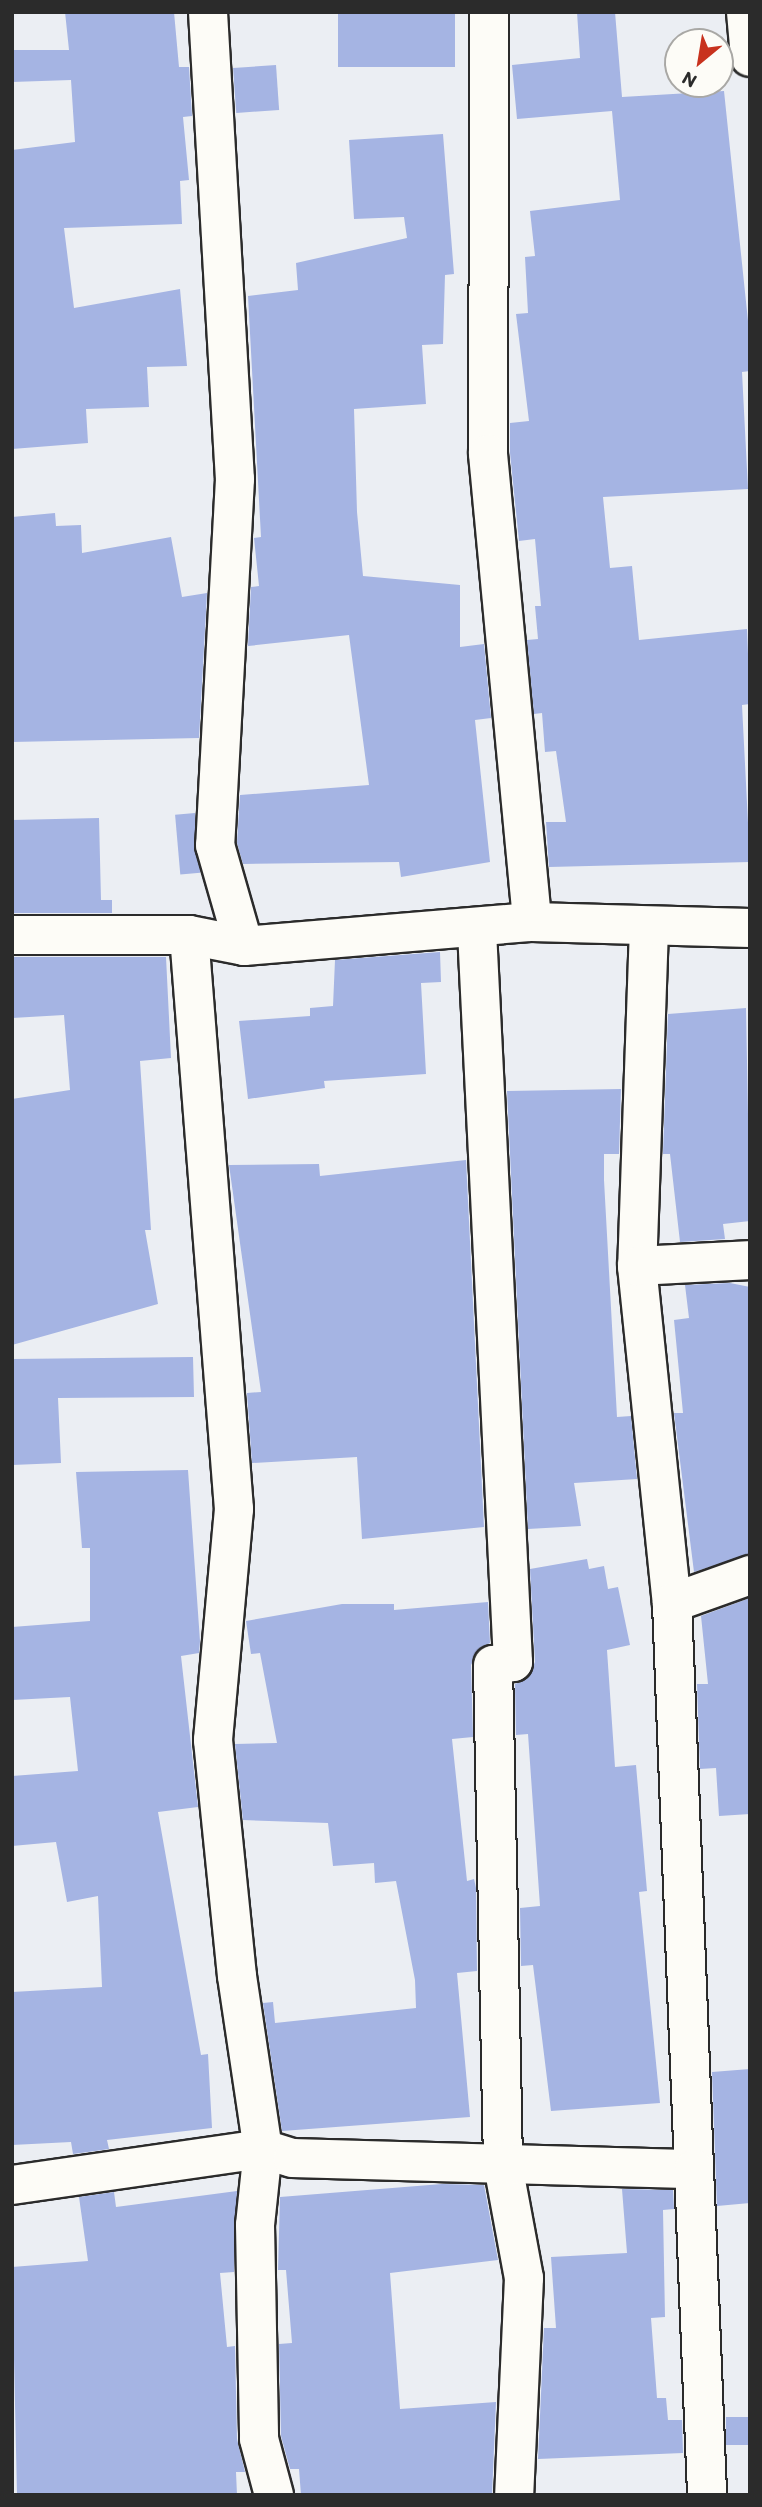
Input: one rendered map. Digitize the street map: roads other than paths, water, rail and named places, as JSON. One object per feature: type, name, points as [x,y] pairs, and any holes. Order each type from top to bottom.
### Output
[{"type":"street","points":[[208,12],[235,479],[215,845],[244,946]]},
{"type":"street","points":[[489,12],[488,454],[531,922]]},
{"type":"street","points":[[746,12],[750,57]]},
{"type":"street","points":[[12,935],[189,935],[244,946],[477,931],[531,922],[649,928],[750,928]]},
{"type":"street","points":[[649,928],[637,1266],[672,1603],[707,2495]]},
{"type":"street","points":[[477,931],[513,1662],[493,1665],[503,2165],[524,2278],[514,2495]]},
{"type":"street","points":[[189,935],[234,1509],[213,1740],[237,1976],[263,2149],[255,2225],[259,2439],[274,2495]]},
{"type":"street","points":[[637,1266],[750,1260]]},
{"type":"street","points":[[672,1603],[750,1575]]},
{"type":"street","points":[[12,2185],[263,2149],[293,2158],[694,2169]]}]
